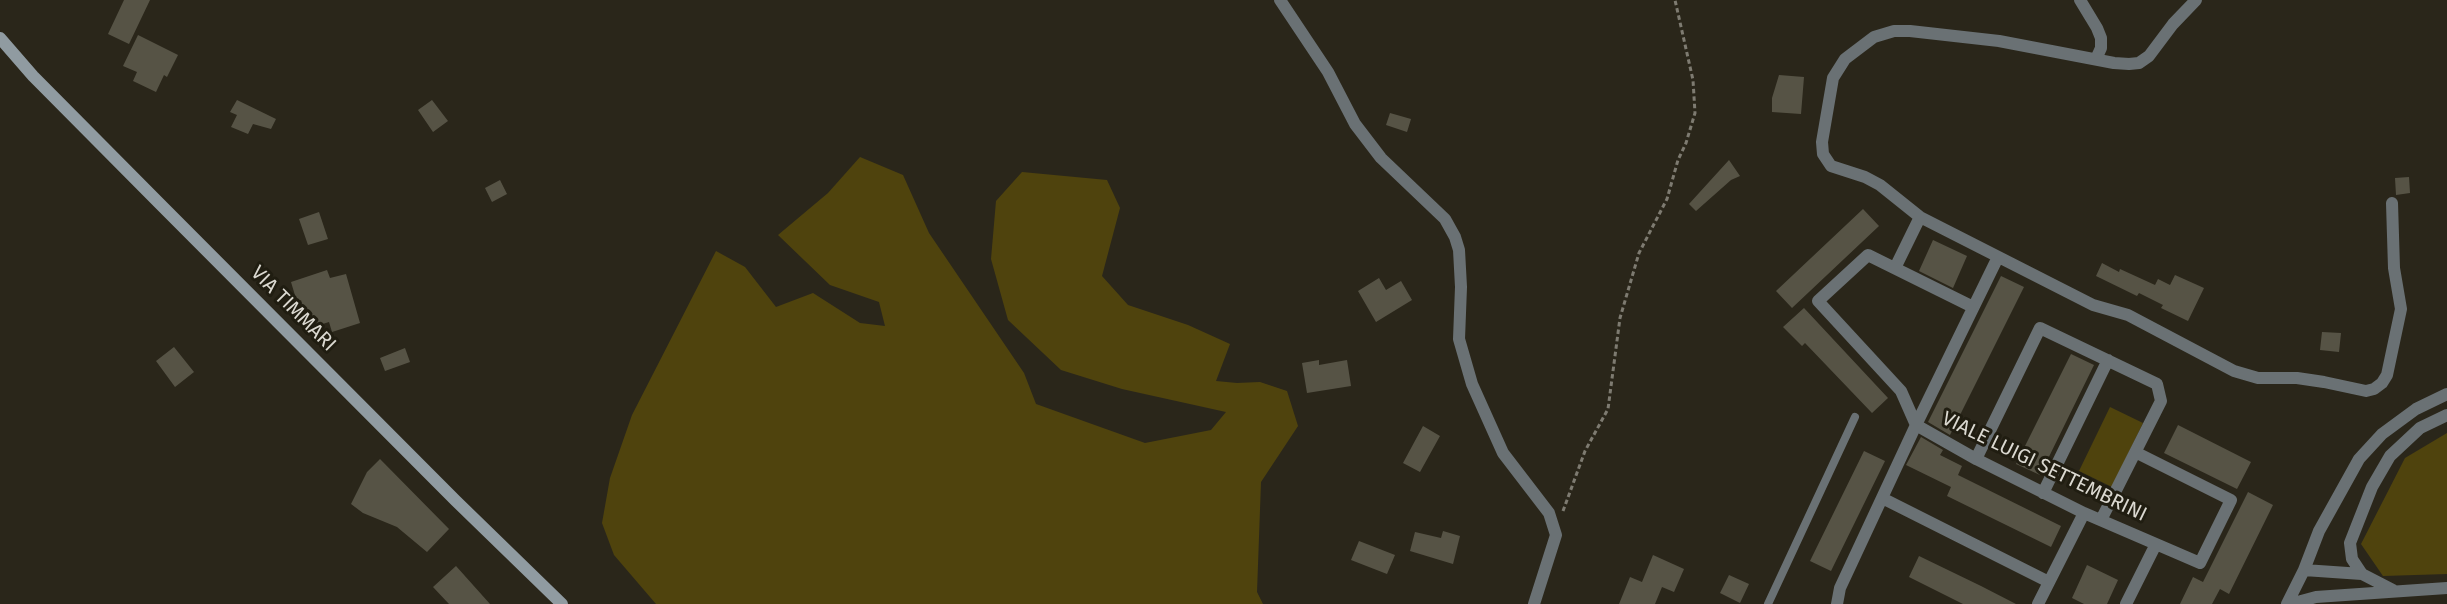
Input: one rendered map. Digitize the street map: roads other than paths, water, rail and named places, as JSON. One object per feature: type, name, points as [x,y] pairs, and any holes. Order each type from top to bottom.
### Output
[{"type":"main road","name":"VIA TIMMARI","points":[[0,38],[33,76],[159,203],[562,604]]},
{"type":"street","points":[[1280,0],[1328,72],[1362,132],[1382,158],[1445,219],[1452,229],[1459,250],[1461,288],[1459,339],[1472,384],[1503,453],[1549,513],[1556,535],[1534,604]]},
{"type":"street","points":[[2080,0],[2101,38],[2101,48],[2096,59]]},
{"type":"street","points":[[2196,0],[2173,24],[2149,56],[2139,63],[2114,63],[1961,35],[1894,31],[1874,37],[1845,59],[1837,69],[1830,90],[1822,142],[1826,161],[1830,166],[1865,177],[1880,186],[1920,218],[2093,305],[2128,315],[2234,371],[2258,378],[2297,378],[2324,382],[2366,392],[2382,383],[2387,375],[2400,309],[2393,259],[2392,203]]},
{"type":"street","points":[[1895,268],[1920,218]]},
{"type":"street","points":[[1916,425],[1902,391],[1818,301],[1868,255],[1973,308]]},
{"type":"street","points":[[1837,604],[1840,588],[1998,257]]},
{"type":"street","points":[[1976,459],[2040,328],[2108,360],[2157,384],[2161,401],[2137,453],[2101,520]]},
{"type":"street","points":[[2043,493],[2108,360]]},
{"type":"street","points":[[2288,604],[2319,531],[2359,459],[2382,434],[2416,409],[2447,394]]},
{"type":"street","points":[[2362,574],[2352,559],[2350,543],[2372,487],[2390,456],[2420,428],[2447,415]]},
{"type":"street","name":"VIALE LUIGI SETTEMBRINI","points":[[1916,425],[1976,459],[2084,513],[2200,563],[2231,500],[2137,453]]},
{"type":"street","points":[[1882,498],[2049,582]]},
{"type":"street","points":[[2038,604],[2084,513]]},
{"type":"street","points":[[2126,604],[2156,544]]},
{"type":"street","points":[[2304,570],[2362,574],[2394,591]]},
{"type":"street","points":[[2288,604],[2316,597],[2447,588]]},
{"type":"lane","points":[[1768,604],[1855,417]]}]
